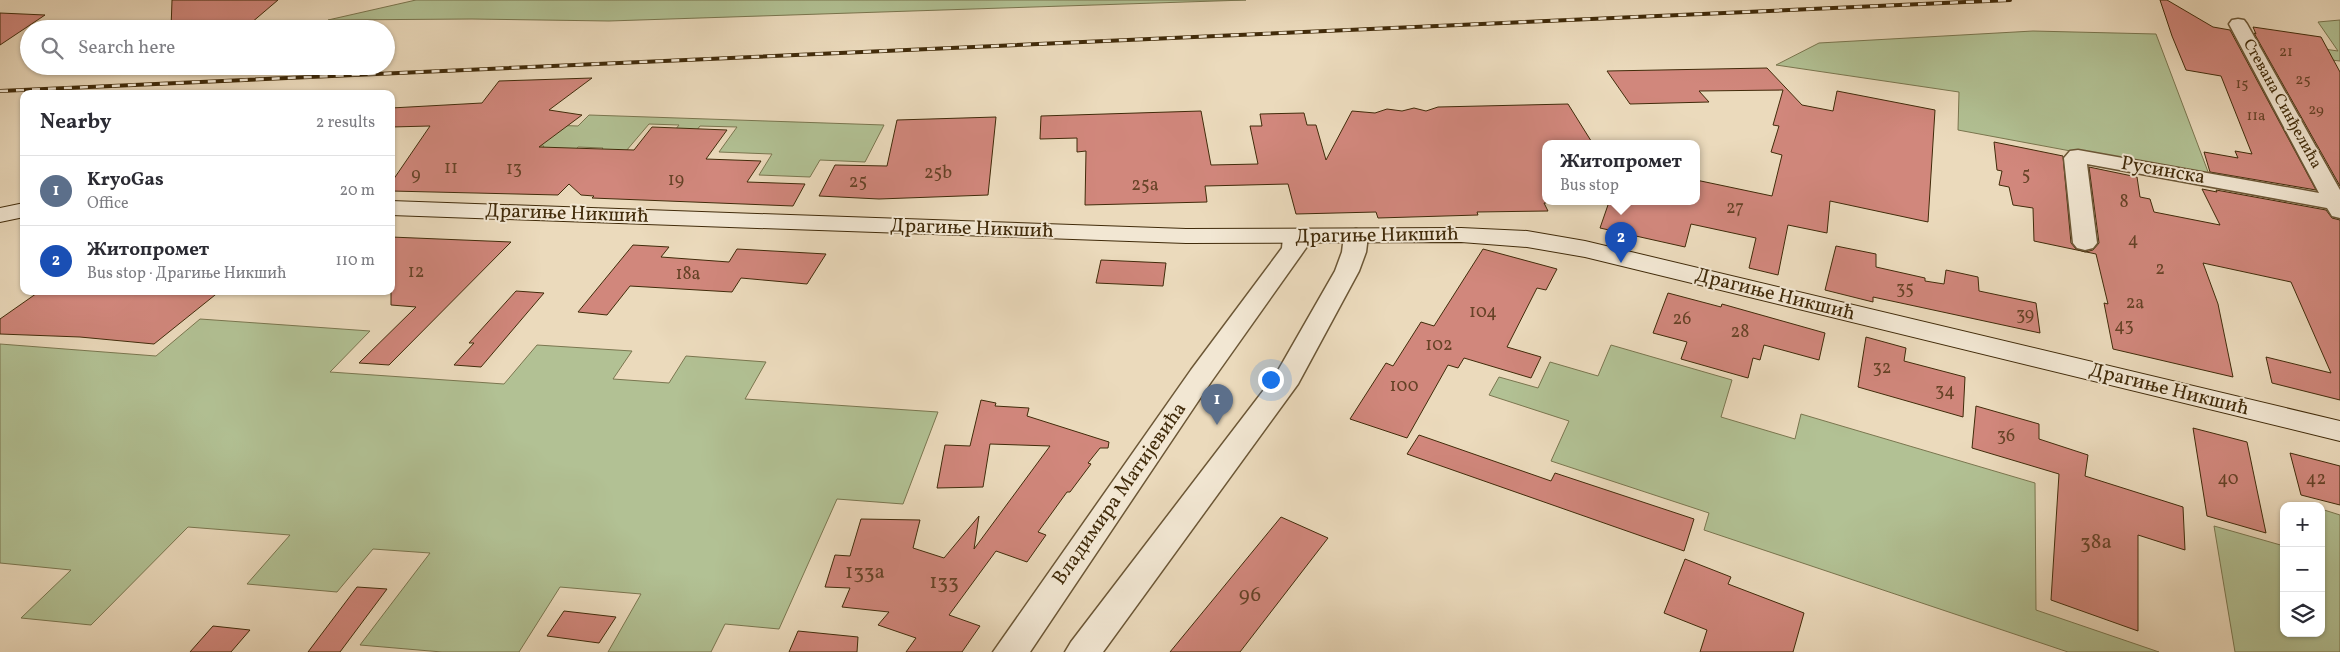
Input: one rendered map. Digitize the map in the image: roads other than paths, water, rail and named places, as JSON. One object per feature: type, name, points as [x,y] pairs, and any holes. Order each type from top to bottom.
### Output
[{"type":"street","name":"Стевана Синђелића","points":[[2238,24],[2338,207]]},
{"type":"street","name":"Русинска","points":[[2085,243],[2075,158],[2078,156],[2338,207]]},
{"type":"street","name":"Драгиње Никшић","points":[[395,208],[1093,234],[1295,237],[1461,235],[1527,239],[1585,249],[2340,431]]},
{"type":"street","points":[[0,215],[20,211]]},
{"type":"street","points":[[1083,652],[1288,378],[1347,271],[1354,252],[1356,236]]},
{"type":"street","name":"Владимира Матијевића","points":[[1011,652],[1201,376],[1294,248],[1295,237]]},
{"type":"railway","points":[[395,73],[2010,0]]},
{"type":"railway","points":[[22,90],[353,75]]},
{"type":"railway","points":[[0,91],[20,90]]},
{"type":"place","name":"Житопромет","points":[[1621,263]]},
{"type":"place","name":"KryoGas","points":[[1217,425]]}]
